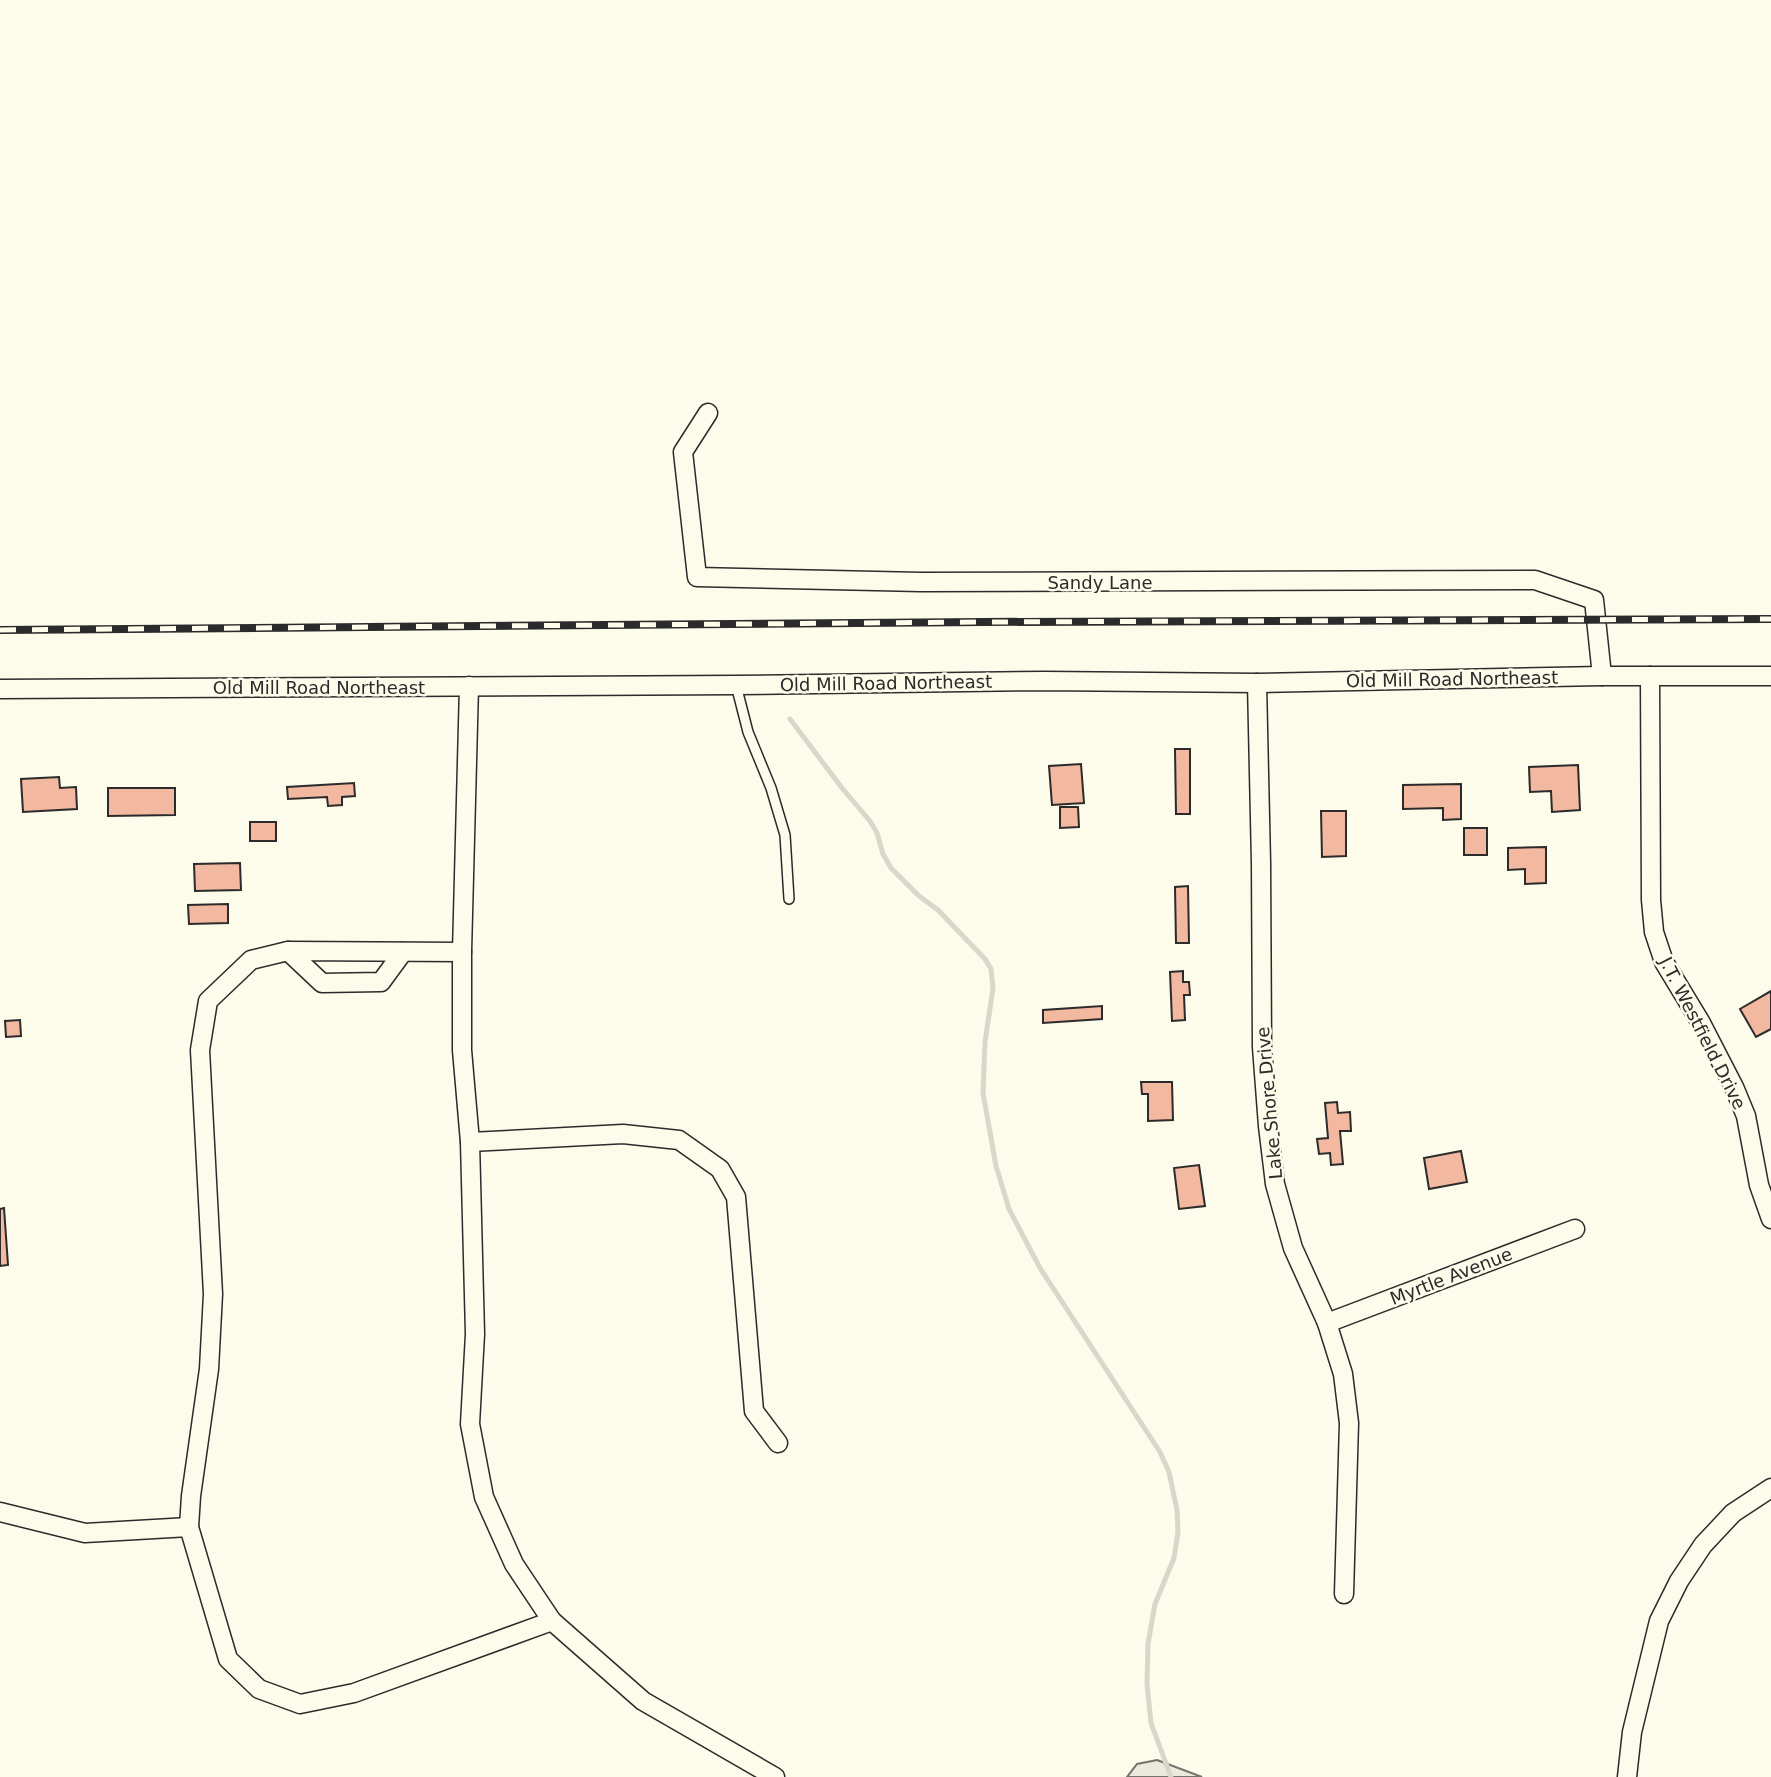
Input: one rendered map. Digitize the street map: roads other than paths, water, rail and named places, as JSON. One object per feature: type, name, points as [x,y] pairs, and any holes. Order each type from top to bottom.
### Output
[{"type":"street","name":"Sandy Lane","points":[[708,413],[683,452],[697,577],[921,582],[1535,580],[1594,600],[1602,676]]},
{"type":"street","name":"Old Mill Road Northeast","points":[[0,689],[1033,681],[1257,683],[1602,676],[1771,676]]},
{"type":"street","name":"J.T. Westfield Drive","points":[[1650,676],[1651,900],[1654,932],[1664,962],[1701,1023],[1746,1116],[1759,1185],[1771,1219]]},
{"type":"street","name":"Lake Shore Drive","points":[[1257,683],[1262,1047],[1268,1126],[1275,1184],[1293,1248],[1327,1323],[1343,1374],[1349,1423],[1344,1594]]},
{"type":"street","points":[[469,686],[462,1050],[470,1142],[475,1334],[470,1424],[484,1497],[514,1564],[552,1621],[643,1701],[775,1777]]},
{"type":"street","points":[[462,953],[288,951],[251,960],[208,1001],[200,1050],[213,1294],[209,1369],[189,1527],[228,1659],[259,1689],[300,1704],[354,1692],[552,1621]]},
{"type":"street","points":[[288,951],[322,983],[381,982],[403,952]]},
{"type":"street","points":[[470,1142],[623,1134],[679,1140],[720,1169],[736,1197],[754,1411],[778,1443]]},
{"type":"street","name":"Myrtle Avenue","points":[[1327,1323],[1575,1228]]},
{"type":"street","points":[[1627,1777],[1632,1732],[1660,1621],[1679,1581],[1703,1545],[1733,1513],[1771,1488]]},
{"type":"street","points":[[0,1512],[85,1533],[189,1527]]},
{"type":"lane","points":[[736,685],[748,732],[771,788],[785,835],[789,899]]},
{"type":"waterway","points":[[790,719],[870,821],[891,868],[919,896],[938,910],[985,959],[991,969],[993,988],[985,1042],[983,1093],[996,1166],[1009,1209],[1040,1268],[1160,1452],[1169,1472],[1177,1510],[1178,1532],[1174,1558],[1155,1604],[1148,1644],[1147,1684],[1151,1723],[1171,1777]]},
{"type":"railway","points":[[0,630],[1771,619]]}]
